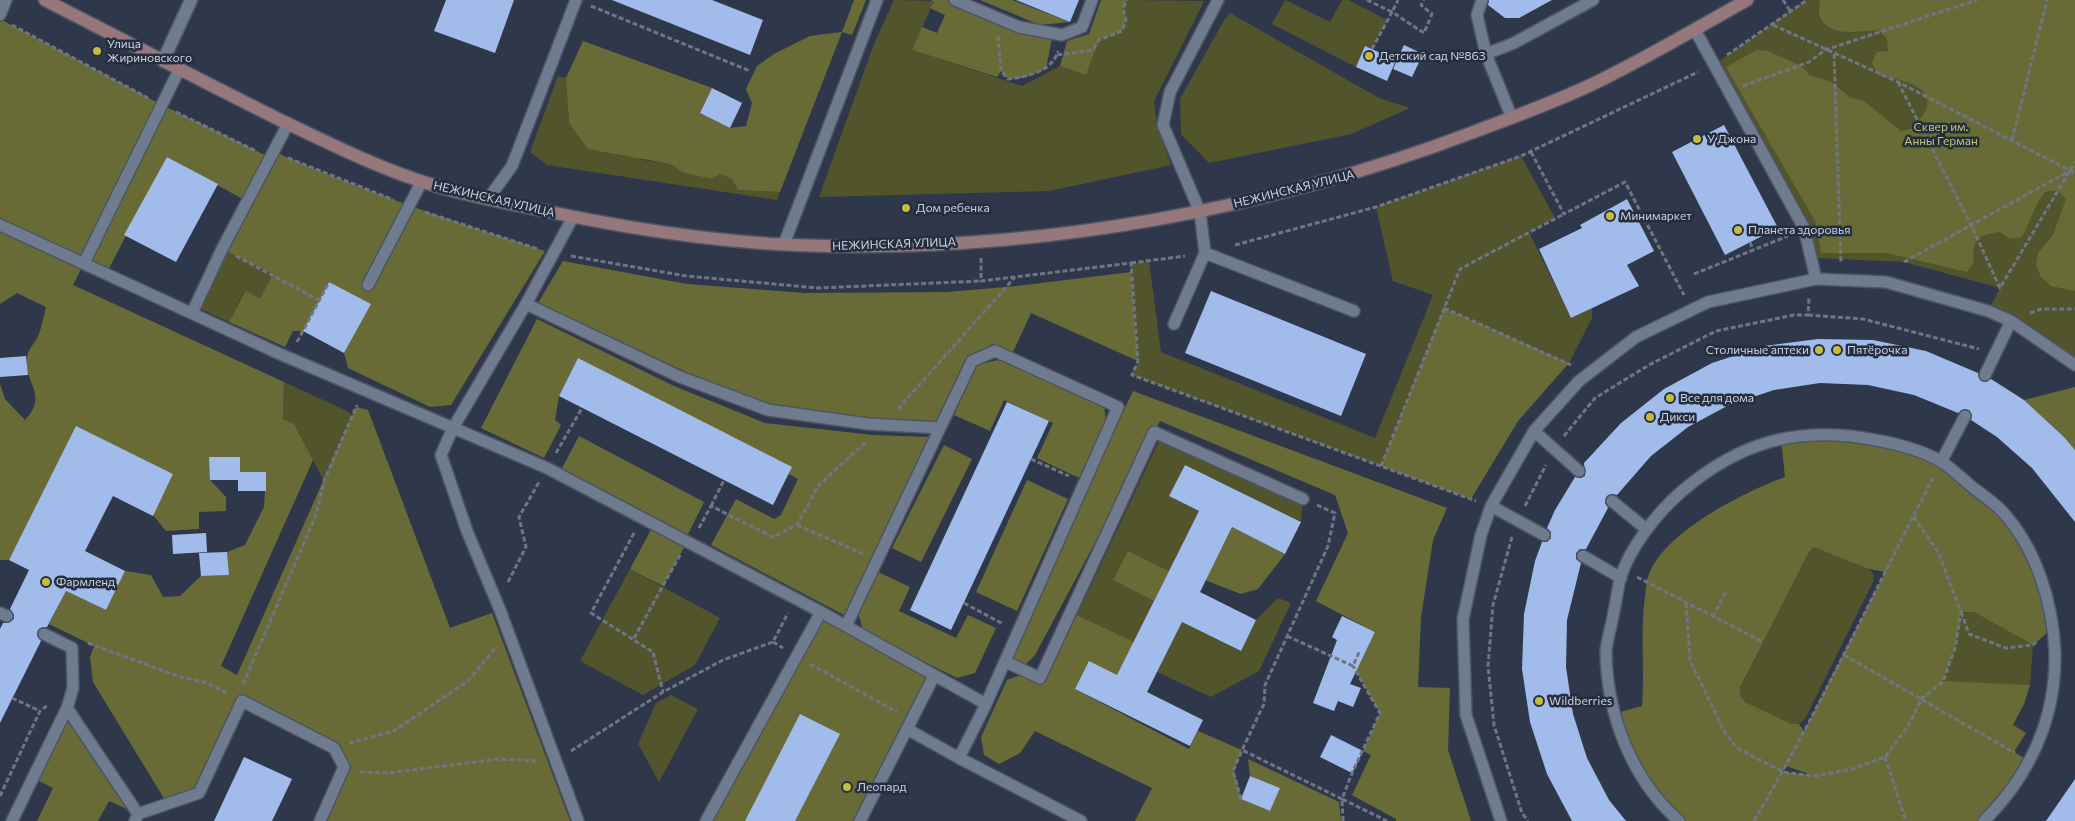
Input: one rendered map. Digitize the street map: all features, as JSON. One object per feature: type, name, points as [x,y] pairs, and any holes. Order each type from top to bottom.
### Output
[{"type":"street","name":"НЕЖИНСКАЯ УЛИЦА","points":[[45,0],[288,124],[343,150],[422,181],[573,217],[662,233],[823,246],[909,246],[1063,234],[1200,212],[1345,177],[1416,155],[1595,83],[1747,0]]},
{"type":"street","points":[[163,61],[191,0]]},
{"type":"lane","points":[[4,19],[6,0]]},
{"type":"lane","points":[[784,244],[877,0]]},
{"type":"lane","points":[[955,0],[1019,28],[1062,35],[1082,28],[1092,0]]},
{"type":"lane","points":[[1174,324],[1204,253],[1200,212],[1163,125],[1170,92],[1218,0]]},
{"type":"lane","points":[[1482,0],[1477,15],[1486,54],[1512,118]]},
{"type":"lane","points":[[1486,54],[1514,43],[1593,0]]},
{"type":"lane","points":[[488,198],[512,166],[581,2]]},
{"type":"lane","points":[[1695,30],[1804,228],[1816,279]]},
{"type":"lane","points":[[84,263],[179,70]]},
{"type":"lane","points":[[192,313],[222,249],[288,124]]},
{"type":"lane","points":[[368,285],[422,181]]},
{"type":"lane","points":[[573,217],[526,304],[453,428],[442,455],[467,531],[508,632],[578,821]]},
{"type":"lane","points":[[0,225],[280,355],[547,468],[821,612],[986,704]]},
{"type":"lane","points":[[1204,253],[1354,310]]},
{"type":"lane","points":[[1501,821],[1466,715],[1463,619],[1480,535],[1492,506],[1534,431],[1579,381],[1636,337],[1708,302],[1816,279],[1886,282],[1988,310],[2011,322],[2075,365]]},
{"type":"lane","points":[[526,304],[680,377],[768,410],[868,424],[940,428]]},
{"type":"lane","points":[[1985,376],[2011,322]]},
{"type":"lane","points":[[846,626],[972,361],[995,351],[1118,407],[1006,662],[959,758]]},
{"type":"lane","points":[[1941,462],[1965,416]]},
{"type":"lane","points":[[1534,431],[1579,471]]},
{"type":"lane","points":[[1006,662],[1040,678],[1154,432],[1303,499]]},
{"type":"lane","points":[[1679,821],[1663,807],[1625,749],[1613,714],[1606,652],[1622,574],[1646,530],[1666,505],[1703,473],[1746,450],[1781,439],[1812,434],[1843,434],[1904,446],[1941,462],[2001,510],[2027,547],[2045,588],[2054,627],[2055,677],[2049,712],[2030,762],[2006,799],[1984,821]]},
{"type":"lane","points":[[1612,501],[1646,530]]},
{"type":"lane","points":[[1492,506],[1544,535]]},
{"type":"lane","points":[[1583,556],[1622,574]]},
{"type":"lane","points":[[706,821],[821,612]]},
{"type":"lane","points":[[12,821],[67,708],[74,688],[72,648],[44,634]]},
{"type":"lane","points":[[860,821],[934,676]]},
{"type":"lane","points":[[67,708],[136,818],[199,793],[239,699],[334,748],[344,767],[320,821]]},
{"type":"lane","points":[[909,725],[959,758],[1081,821]]},
{"type":"path","points":[[1057,55],[1093,50],[1099,40],[1122,30],[1126,20],[1123,8],[1127,0]]},
{"type":"path","points":[[1367,0],[1392,12],[1424,33],[1432,14],[1421,5],[1424,0]]},
{"type":"path","points":[[1372,49],[1398,0]]},
{"type":"path","points":[[1783,0],[1791,12]]},
{"type":"path","points":[[981,240],[980,281],[1131,264],[1204,253],[1376,207],[1531,152],[1715,64],[1807,0]]},
{"type":"path","points":[[1730,91],[1808,62],[1825,50],[1977,0]]},
{"type":"path","points":[[2012,140],[2047,0]]},
{"type":"path","points":[[581,2],[750,71]]},
{"type":"path","points":[[997,18],[1001,71],[1008,79],[1023,78],[1046,69],[1056,60],[1062,35]]},
{"type":"path","points":[[4,19],[162,105]]},
{"type":"path","points":[[1773,25],[1898,82],[2075,173]]},
{"type":"path","points":[[1834,54],[1841,280]]},
{"type":"path","points":[[1898,82],[1971,225],[2000,288],[2075,162]]},
{"type":"path","points":[[1531,152],[1564,214]]},
{"type":"path","points":[[1904,262],[2070,169],[2075,168]]},
{"type":"path","points":[[1381,466],[1460,268],[1625,182],[1692,309]]},
{"type":"path","points":[[1694,274],[1791,235]]},
{"type":"path","points":[[1750,242],[1754,250]]},
{"type":"path","points":[[222,249],[319,300]]},
{"type":"path","points":[[1131,264],[1138,361],[1132,375],[1492,506]]},
{"type":"path","points":[[280,355],[319,300],[329,282]]},
{"type":"path","points":[[1808,315],[1809,295]]},
{"type":"path","points":[[1444,308],[1569,363],[1579,381],[1595,398]]},
{"type":"path","points":[[2011,322],[2041,309],[2075,309]]},
{"type":"path","points":[[1528,821],[1522,813],[1494,725],[1488,666],[1493,605],[1517,520],[1554,449],[1595,398],[1649,365],[1716,331],[1794,315],[1863,320],[1996,354]]},
{"type":"path","points":[[86,643],[180,677],[207,683],[239,699],[316,516],[324,481],[363,391]]},
{"type":"path","points":[[496,602],[526,547],[519,518],[582,408]]},
{"type":"path","points":[[1031,459],[1084,483]]},
{"type":"path","points":[[1754,821],[1783,772],[1844,655],[1941,462]]},
{"type":"path","points":[[711,506],[724,480]]},
{"type":"path","points":[[1240,799],[1234,771],[1264,704],[1265,685],[1328,546],[1335,513],[1303,499]]},
{"type":"path","points":[[1913,516],[1938,552],[1970,634],[2006,648],[2033,645],[2054,627]]},
{"type":"path","points":[[642,518],[591,613],[634,638],[653,652],[663,692]]},
{"type":"path","points":[[797,525],[878,560]]},
{"type":"path","points":[[634,638],[687,542]]},
{"type":"path","points":[[1622,574],[1686,603],[1763,642]]},
{"type":"path","points":[[1714,617],[1726,591]]},
{"type":"path","points":[[358,771],[388,773],[499,759],[555,762],[663,692],[722,660],[773,642],[796,599]]},
{"type":"path","points":[[964,603],[1019,632]]},
{"type":"path","points":[[1686,603],[1690,660],[1724,731],[1737,748],[1783,772],[1815,776],[1852,769],[1885,757],[1907,728],[1922,698],[1943,682],[1955,648],[1961,612]]},
{"type":"path","points":[[340,745],[394,731],[469,680],[508,632]]},
{"type":"path","points":[[1287,636],[1353,666],[1380,713],[1342,799],[1343,821]]},
{"type":"path","points":[[773,642],[909,725]]},
{"type":"path","points":[[1353,666],[1360,650]]},
{"type":"path","points":[[1844,655],[1922,698],[2030,762]]},
{"type":"path","points":[[12,698],[40,711]]},
{"type":"path","points":[[0,796],[40,711],[53,701]]},
{"type":"path","points":[[1242,750],[1387,821]]},
{"type":"path","points":[[1885,757],[1906,821]]},
{"type":"green space","points":[[854,0],[866,0],[852,35],[842,32]]},
{"type":"green space","points":[[894,0],[934,1],[912,50],[1022,86],[1060,66],[1086,75],[1099,40],[1122,30],[1126,20],[1123,8],[1127,0],[1204,1],[1154,101],[1157,125],[1171,165],[1049,191],[819,197],[874,44]]},
{"type":"green space","points":[[931,0],[955,0],[1053,33],[1046,69],[1023,78],[1008,79],[1001,71],[997,77],[912,50],[922,27],[937,33],[945,15],[930,8],[934,2]]},
{"type":"green space","points":[[980,0],[1012,0],[1070,22],[1040,25]]},
{"type":"green space","points":[[1101,0],[1127,0],[1123,8],[1126,20],[1122,31],[1099,40],[1086,75],[1060,66],[1067,41],[1089,34]]},
{"type":"green space","points":[[1285,0],[1330,22],[1342,0],[1348,0],[1387,20],[1372,49],[1365,46],[1356,67],[1272,24]]},
{"type":"green space","name":"Сквер им. Анны Герман","points":[[1806,0],[2075,0],[2075,364],[1988,311],[2000,288],[1904,262],[1818,258],[1810,226],[1715,64]]},
{"type":"green space","name":"Сквер им. Анны Герман","points":[[1820,0],[2075,0],[2075,291],[2051,286],[2041,277],[2036,265],[2038,253],[2053,235],[2066,199],[2057,190],[2045,192],[2038,202],[2022,237],[2010,239],[2000,232],[1987,234],[1978,239],[1974,248],[1974,262],[1967,272],[1887,253],[1821,253],[1815,221],[1726,67],[1757,50],[1768,51],[1801,66],[1810,75],[1831,82],[1851,98],[1864,101],[1901,131],[1914,128],[1926,110],[1927,99],[1924,92],[1918,87],[1878,75],[1872,63],[1877,52],[1888,51],[1887,38],[1878,30],[1845,32],[1830,28],[1820,16]]},
{"type":"green space","points":[[1230,13],[1379,98],[1410,108],[1351,134],[1209,163],[1181,134],[1180,99],[1223,22]]},
{"type":"green space","points":[[0,19],[162,105],[271,158],[275,152],[341,180],[408,205],[545,251],[451,405],[430,407],[348,368],[344,353],[370,304],[329,282],[303,331],[293,331],[285,347],[229,322],[245,291],[260,298],[273,274],[222,249],[248,202],[167,157],[106,274],[84,263],[73,285],[284,382],[283,419],[294,424],[313,460],[221,666],[237,675],[356,407],[368,410],[450,628],[492,613],[570,821],[317,821],[342,768],[331,748],[242,701],[199,793],[168,805],[93,682],[90,657],[94,646],[49,624],[66,591],[106,610],[125,571],[151,575],[163,597],[180,596],[201,576],[228,575],[227,552],[245,545],[264,507],[266,472],[240,472],[239,457],[210,457],[210,480],[226,497],[226,511],[199,512],[199,529],[166,531],[153,515],[173,474],[79,428],[9,560],[0,560],[0,384],[5,399],[25,420],[35,403],[34,389],[27,367],[27,355],[39,334],[46,307],[17,293],[0,304]]},
{"type":"green space","points":[[842,32],[780,192],[738,190],[732,179],[720,174],[712,179],[684,173],[670,164],[588,149],[569,123],[566,78],[583,41],[712,88],[700,113],[730,128],[746,126],[752,103],[746,89],[757,66],[774,54],[810,36]]},
{"type":"green space","points":[[558,76],[566,78],[569,123],[643,160],[670,164],[684,173],[712,179],[720,174],[732,179],[738,190],[780,192],[777,200],[547,165],[530,152]]},
{"type":"green space","points":[[1521,156],[1555,218],[1529,232],[1571,318],[1592,308],[1592,318],[1569,363],[1444,308],[1381,466],[1132,375],[1138,361],[1131,264],[1149,261],[1161,352],[1375,438],[1433,295],[1393,281],[1376,207]]},
{"type":"green space","points":[[222,249],[273,274],[260,298],[244,291],[229,322],[195,306]]},
{"type":"green space","points":[[563,261],[687,284],[805,293],[947,292],[1017,286],[1131,272],[1138,361],[1031,313],[1013,352],[993,344],[966,358],[935,423],[880,420],[771,407],[684,371],[538,303]]},
{"type":"green space","points":[[1444,308],[1569,363],[1518,421],[1471,499],[1381,466]]},
{"type":"green space","points":[[537,319],[674,386],[765,423],[873,435],[930,437],[844,615],[711,545],[736,499],[774,519],[781,515],[798,479],[578,358],[559,396],[555,420],[561,425],[544,458],[481,428]]},
{"type":"green space","points":[[998,360],[1104,406],[1106,421],[1079,478],[1037,458],[1053,423],[1004,400],[990,431],[954,415],[977,365]]},
{"type":"green space","points":[[284,382],[347,411],[352,416],[324,481],[294,424],[283,419]]},
{"type":"green space","points":[[2075,387],[2075,450],[2064,437],[2024,400]]},
{"type":"green space","points":[[1133,391],[1447,508],[1433,540],[1421,617],[1418,687],[1450,688],[1448,750],[1471,821],[1396,821],[1396,819],[1352,795],[1371,755],[1363,751],[1380,713],[1353,666],[1365,653],[1375,632],[1316,601],[1348,533],[1335,495],[1160,421],[1035,655],[1021,669],[1006,662]]},
{"type":"green space","points":[[1843,433],[1941,462],[2001,510],[2027,547],[2054,627],[2033,645],[1974,612],[1961,612],[1955,648],[1943,681],[2030,685],[2024,704],[2013,725],[2026,733],[2014,752],[2031,762],[1984,821],[1679,821],[1663,807],[1613,714],[1642,706],[1643,624],[1646,588],[1648,576],[1658,558],[1689,528],[1708,515],[1749,492],[1785,477],[1781,439]],"holes":[[[1814,547],[1869,569],[1885,572],[1804,731],[1799,724],[1792,724],[1745,702],[1740,696],[1740,688],[1809,552]],[[1786,766],[1812,775],[1783,772]]]},
{"type":"green space","points":[[1162,435],[1303,499],[1301,522],[1185,465],[1169,496],[1214,519],[1191,527],[1169,571],[1128,551],[1114,580],[1154,601],[1134,642],[1077,615]]},
{"type":"green space","points":[[579,436],[704,502],[687,536],[560,472]]},
{"type":"green space","points":[[944,445],[972,459],[921,562],[892,548]]},
{"type":"green space","points":[[1027,480],[1068,499],[1017,611],[976,592]]},
{"type":"green space","points":[[654,524],[687,542],[663,586],[630,569]]},
{"type":"green space","points":[[1232,527],[1285,554],[1258,589],[1241,594],[1205,580]]},
{"type":"green space","points":[[1814,547],[1822,547],[1869,569],[1874,575],[1873,582],[1805,719],[1799,724],[1792,724],[1745,702],[1740,696],[1740,689],[1809,552]]},
{"type":"green space","points":[[1128,551],[1169,571],[1154,601],[1113,580]]},
{"type":"green space","points":[[630,569],[720,618],[695,665],[643,695],[580,661]]},
{"type":"green space","points":[[878,572],[910,587],[899,611],[956,638],[968,615],[996,628],[975,673],[957,678],[863,631],[858,612]]},
{"type":"green space","points":[[1278,598],[1291,603],[1259,671],[1211,697],[1157,672],[1182,622],[1240,651],[1256,620]]},
{"type":"green space","points":[[821,612],[934,676],[860,821],[706,821]]},
{"type":"green space","points":[[1961,612],[1974,612],[2033,645],[2030,685],[1943,682],[1955,648]]},
{"type":"green space","points":[[1077,615],[1134,642],[1134,683],[1075,689],[1189,749],[1198,731],[1242,750],[1234,771],[1241,799],[1270,811],[1279,788],[1250,776],[1248,759],[1339,802],[1341,821],[1135,821],[1152,788],[1035,731],[1020,753],[999,764],[984,755],[981,737],[1007,680],[1023,674],[1043,682]]},
{"type":"green space","points":[[671,695],[698,709],[659,782],[638,744],[656,703]]},
{"type":"green space","points":[[67,708],[138,814],[109,801],[98,821],[37,821],[53,788],[33,778]]},
{"type":"building","points":[[446,0],[514,0],[495,53],[434,31]]},
{"type":"building","points":[[612,0],[712,0],[763,20],[750,55]]},
{"type":"building","points":[[1016,0],[1079,0],[1070,22]]},
{"type":"building","points":[[1489,0],[1552,0],[1519,18],[1505,18],[1488,5]]},
{"type":"building","points":[[1404,45],[1423,54],[1412,77],[1393,69]]},
{"type":"building","points":[[1365,46],[1396,60],[1387,81],[1356,67]]},
{"type":"building","points":[[712,88],[742,103],[730,128],[700,113]]},
{"type":"building","points":[[1724,125],[1778,228],[1725,255],[1672,152]]},
{"type":"building","points":[[167,157],[218,184],[176,262],[124,235]]},
{"type":"building","points":[[1627,199],[1654,251],[1627,265],[1639,286],[1571,318],[1539,249],[1582,228],[1580,225]]},
{"type":"building","points":[[329,282],[371,304],[344,353],[303,331]]},
{"type":"building","points":[[1211,291],[1366,354],[1341,416],[1185,353]]},
{"type":"building","points":[[1818,339],[1873,340],[1926,351],[1978,373],[1981,381],[1986,382],[1991,379],[2024,400],[2064,437],[2075,450],[2075,522],[2032,468],[1997,437],[1971,420],[1972,415],[1969,410],[1964,409],[1958,413],[1914,395],[1868,385],[1820,383],[1774,390],[1729,405],[1688,427],[1651,456],[1617,495],[1607,496],[1605,503],[1608,508],[1586,549],[1580,549],[1576,553],[1576,559],[1581,563],[1567,620],[1566,667],[1573,714],[1587,758],[1609,800],[1626,821],[1572,821],[1547,774],[1530,722],[1522,669],[1524,614],[1535,561],[1542,542],[1547,542],[1551,538],[1551,532],[1547,528],[1555,510],[1575,477],[1581,478],[1585,476],[1584,463],[1621,423],[1664,389],[1712,363],[1764,346]]},
{"type":"building","points":[[26,356],[28,375],[0,377],[0,358]]},
{"type":"building","points":[[578,358],[792,467],[773,505],[559,396]]},
{"type":"building","points":[[1007,402],[1049,421],[951,630],[910,610]]},
{"type":"building","points":[[76,426],[173,474],[153,516],[113,496],[85,551],[125,571],[106,610],[66,591],[47,627],[38,630],[37,635],[41,641],[0,723],[0,629],[3,623],[8,623],[14,619],[10,609],[29,570],[9,560]]},
{"type":"building","points":[[209,457],[240,457],[240,472],[266,472],[266,491],[238,491],[238,480],[210,480]]},
{"type":"building","points":[[1185,465],[1301,522],[1285,554],[1232,527],[1200,592],[1256,620],[1241,651],[1182,622],[1147,692],[1203,720],[1190,746],[1075,689],[1089,661],[1117,675],[1199,511],[1169,496]]},
{"type":"building","points":[[206,533],[207,552],[173,554],[172,535]]},
{"type":"building","points":[[227,552],[229,575],[201,576],[199,553]]},
{"type":"building","points":[[1342,616],[1375,632],[1350,684],[1361,688],[1353,707],[1338,701],[1334,711],[1313,703],[1337,640],[1332,637]]},
{"type":"building","points":[[800,714],[840,734],[795,821],[745,821]]},
{"type":"building","points":[[1331,735],[1363,751],[1352,773],[1320,757]]},
{"type":"building","points":[[244,757],[292,779],[272,821],[214,821]]},
{"type":"building","points":[[1250,776],[1280,788],[1270,811],[1241,799]]},
{"type":"building","points":[[2075,779],[2075,821],[2046,821]]},
{"type":"place","name":"Улица Жириновского","points":[[97,51]]},
{"type":"place","name":"Детский сад №863","points":[[1369,56]]},
{"type":"place","name":"У Джона","points":[[1697,139]]},
{"type":"place","name":"Дом ребенка","points":[[906,208]]},
{"type":"place","name":"Минимаркет","points":[[1610,216]]},
{"type":"place","name":"Планета здоровья","points":[[1738,230]]},
{"type":"place","name":"Столичные аптеки","points":[[1819,350]]},
{"type":"place","name":"Пятёрочка","points":[[1837,350]]},
{"type":"place","name":"Все для дома","points":[[1670,398]]},
{"type":"place","name":"Дикси","points":[[1650,417]]},
{"type":"place","name":"Фармленд","points":[[46,582]]},
{"type":"place","name":"Wildberries","points":[[1539,701]]},
{"type":"place","name":"Леопард","points":[[847,787]]}]
